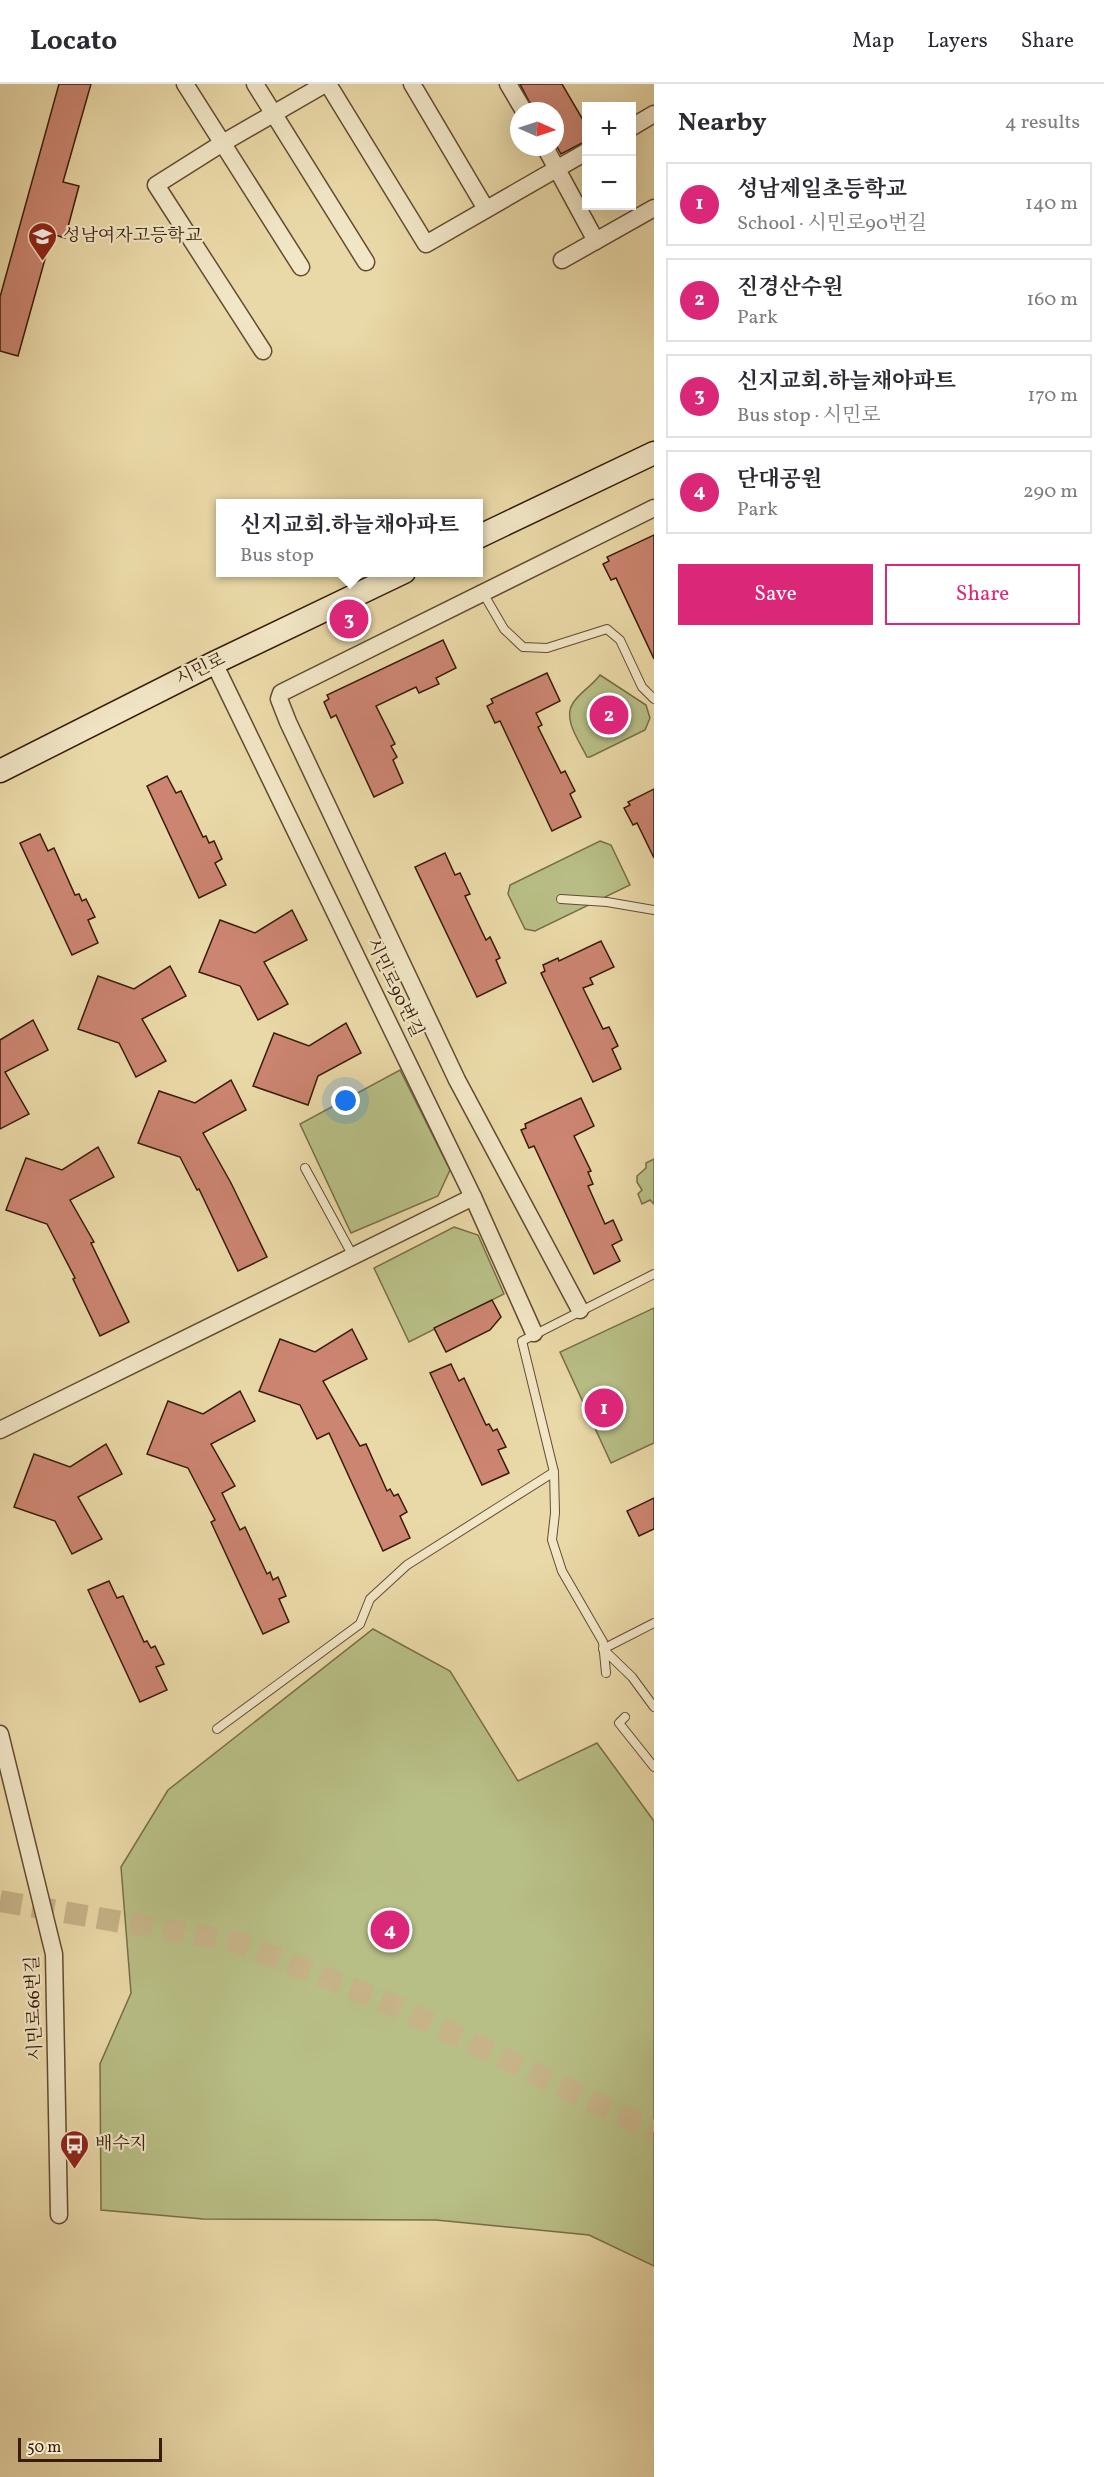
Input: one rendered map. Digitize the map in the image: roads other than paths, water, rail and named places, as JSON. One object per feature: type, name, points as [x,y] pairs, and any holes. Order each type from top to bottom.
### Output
[{"type":"main road","points":[[483,535],[654,453]]},
{"type":"main road","name":"시민로","points":[[0,771],[214,663],[396,577]]},
{"type":"street","points":[[184,84],[301,267]]},
{"type":"street","points":[[255,84],[366,262]]},
{"type":"street","points":[[263,351],[156,185],[221,144],[326,84],[426,244],[582,154]]},
{"type":"street","points":[[412,84],[486,209]]},
{"type":"street","points":[[508,84],[519,102]]},
{"type":"street","points":[[636,125],[654,114]]},
{"type":"street","points":[[550,156],[596,241]]},
{"type":"street","points":[[562,260],[652,215]]},
{"type":"street","points":[[580,1310],[457,1080],[279,699],[281,693],[654,508]]},
{"type":"street","name":"시민로90번길","points":[[214,663],[473,1197],[534,1333]]},
{"type":"street","points":[[0,1430],[473,1197]]},
{"type":"street","name":"시민로66번길","points":[[0,1734],[54,1954],[59,2215]]},
{"type":"lane","points":[[483,593],[504,629],[523,647],[547,648],[607,629],[615,633],[642,687],[654,699]]},
{"type":"lane","points":[[561,899],[607,902],[654,910]]},
{"type":"lane","points":[[305,1168],[352,1256]]},
{"type":"lane","points":[[606,1674],[603,1642],[562,1571],[552,1540],[555,1513],[554,1472],[522,1341],[654,1274]]},
{"type":"lane","points":[[217,1729],[360,1624],[370,1599],[407,1565],[554,1472]]},
{"type":"lane","points":[[603,1649],[654,1623]]},
{"type":"lane","points":[[603,1649],[632,1677],[654,1707]]},
{"type":"lane","points":[[625,1717],[619,1723],[654,1767]]},
{"type":"tunnel","points":[[0,1901],[237,1942],[395,2006],[654,2131]]},
{"type":"place","name":"성남여자고등학교","points":[[42,262]]},
{"type":"place","name":"신지교회.하늘채아파트","points":[[349,619]]},
{"type":"place","name":"진경산수원","points":[[609,715]]},
{"type":"place","name":"성남제일초등학교","points":[[604,1408]]},
{"type":"place","name":"단대공원","points":[[390,1930]]},
{"type":"place","name":"배수지","points":[[74,2170]]}]
